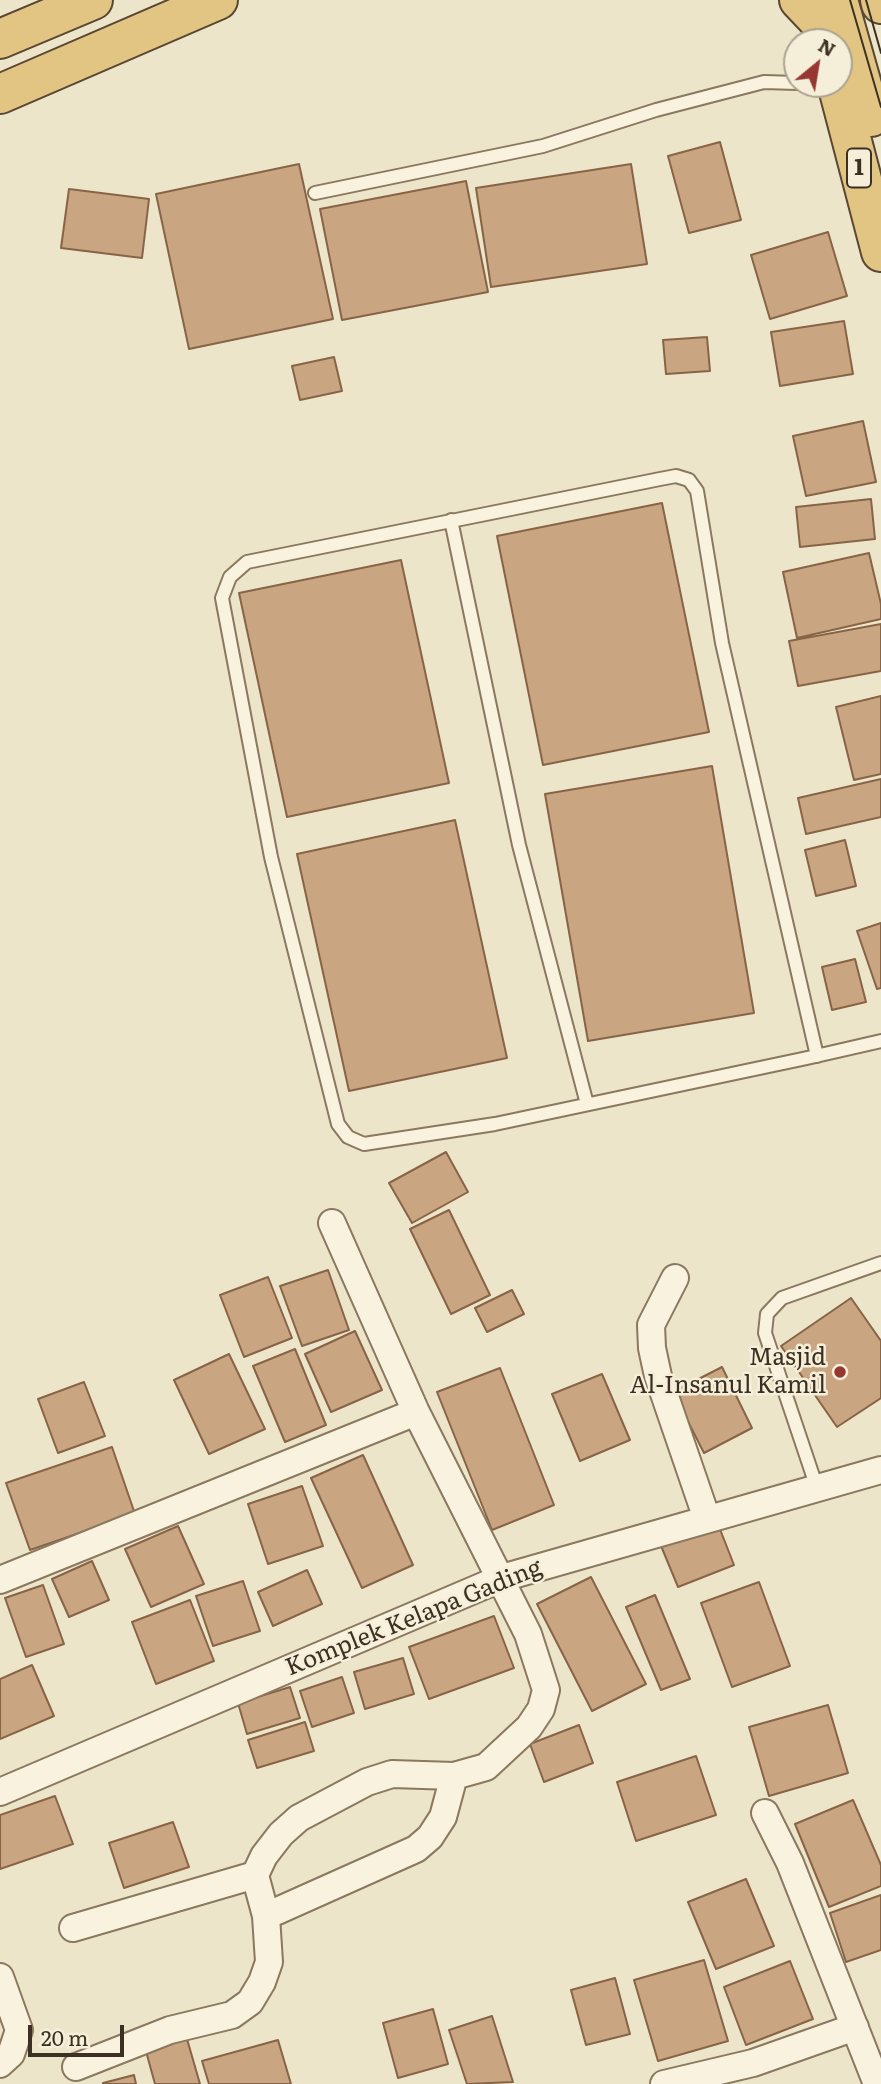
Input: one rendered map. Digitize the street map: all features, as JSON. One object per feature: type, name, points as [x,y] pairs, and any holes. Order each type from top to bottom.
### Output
[{"type":"highway","points":[[0,39],[93,0]]},
{"type":"highway","points":[[0,94],[218,0]]},
{"type":"highway","name":"1","points":[[818,12],[881,157]]},
{"type":"highway","name":"1","points":[[832,98],[881,252]]},
{"type":"street","points":[[76,2067],[170,2030],[232,2015],[250,2002],[262,1982],[268,1962],[266,1916],[255,1875],[264,1856],[281,1834],[299,1818],[367,1782],[392,1774],[454,1776],[486,1767],[529,1727],[541,1709],[545,1690],[528,1634],[416,1412],[332,1223]]},
{"type":"street","points":[[675,1279],[651,1325],[652,1348],[658,1376],[708,1519]]},
{"type":"street","points":[[0,1580],[416,1412]]},
{"type":"street","name":"Komplek Kelapa Gading","points":[[0,1792],[502,1578],[881,1470]]},
{"type":"street","points":[[266,1916],[416,1849],[430,1837],[443,1816],[454,1776]]},
{"type":"street","points":[[765,1813],[790,1863],[877,2084]]},
{"type":"street","points":[[73,1928],[255,1875]]},
{"type":"street","points":[[0,1977],[19,2030],[12,2054],[0,2064]]},
{"type":"street","points":[[664,2084],[756,2073],[855,2027]]},
{"type":"lane","points":[[315,192],[543,146],[656,110],[764,82],[783,83]]},
{"type":"lane","points":[[817,1056],[722,643],[697,491],[689,480],[676,476],[247,562],[230,577],[222,598],[271,858],[338,1124],[348,1137],[364,1144],[495,1124],[817,1056],[881,1041]]},
{"type":"lane","points":[[451,520],[519,845],[587,1104]]},
{"type":"lane","points":[[817,1488],[765,1333],[767,1314],[782,1298],[881,1264]]},
{"type":"building","points":[[720,142],[741,220],[689,233],[668,156]]},
{"type":"building","points":[[299,164],[333,319],[189,349],[156,194]]},
{"type":"building","points":[[631,164],[647,264],[491,287],[476,188]]},
{"type":"building","points":[[466,181],[488,292],[342,320],[320,209]]},
{"type":"building","points":[[69,189],[149,199],[142,258],[61,248]]},
{"type":"building","points":[[828,232],[847,296],[770,319],[751,255]]},
{"type":"building","points":[[844,321],[853,374],[780,386],[771,332]]},
{"type":"building","points":[[707,337],[710,371],[666,374],[663,340]]},
{"type":"building","points":[[334,357],[342,391],[300,400],[292,366]]},
{"type":"building","points":[[863,421],[876,482],[806,496],[793,436]]},
{"type":"building","points":[[871,499],[875,539],[800,547],[796,507]]},
{"type":"building","points":[[662,503],[709,732],[543,765],[497,536]]},
{"type":"building","points":[[869,553],[881,604],[881,619],[797,638],[783,572]]},
{"type":"building","points":[[401,560],[449,783],[287,817],[239,593]]},
{"type":"building","points":[[881,624],[881,671],[798,686],[789,641]]},
{"type":"building","points":[[881,696],[881,774],[854,780],[836,707]]},
{"type":"building","points":[[712,766],[754,1013],[588,1041],[545,794]]},
{"type":"building","points":[[881,779],[881,817],[806,834],[798,798]]},
{"type":"building","points":[[455,820],[507,1058],[349,1091],[297,854]]},
{"type":"building","points":[[845,840],[856,886],[816,896],[805,850]]},
{"type":"building","points":[[881,923],[881,988],[877,989],[857,931]]},
{"type":"building","points":[[855,959],[866,1002],[832,1010],[822,967]]},
{"type":"building","points":[[446,1152],[468,1192],[412,1223],[389,1183]]},
{"type":"building","points":[[449,1210],[490,1295],[451,1314],[410,1229]]},
{"type":"building","points":[[328,1270],[349,1330],[302,1346],[280,1286]]},
{"type":"building","points":[[268,1277],[292,1338],[244,1357],[220,1295]]},
{"type":"building","points":[[512,1290],[524,1314],[487,1332],[475,1308]]},
{"type":"building","name":"Masjid Al-Insanul Kamil","points":[[851,1298],[881,1341],[881,1398],[837,1427],[781,1346]]},
{"type":"building","points":[[355,1331],[382,1390],[331,1412],[305,1354]]},
{"type":"building","points":[[295,1349],[326,1425],[285,1442],[253,1366]]},
{"type":"building","points":[[229,1354],[265,1429],[209,1454],[174,1380]]},
{"type":"building","points":[[722,1367],[752,1428],[704,1453],[673,1392]]},
{"type":"building","points":[[500,1368],[554,1505],[492,1530],[437,1392]]},
{"type":"building","points":[[602,1374],[630,1440],[580,1461],[552,1394]]},
{"type":"building","points":[[84,1382],[105,1436],[58,1453],[38,1399]]},
{"type":"building","points":[[112,1447],[135,1514],[30,1550],[6,1483]]},
{"type":"building","points":[[363,1455],[413,1565],[362,1588],[311,1478]]},
{"type":"building","points":[[302,1486],[323,1546],[268,1564],[248,1504]]},
{"type":"building","points":[[716,1519],[734,1565],[678,1587],[659,1541]]},
{"type":"building","points":[[178,1526],[204,1584],[151,1607],[125,1549]]},
{"type":"building","points":[[92,1561],[109,1600],[69,1617],[52,1579]]},
{"type":"building","points":[[307,1570],[322,1604],[273,1626],[258,1592]]},
{"type":"building","points":[[591,1577],[646,1684],[592,1711],[537,1604]]},
{"type":"building","points":[[243,1581],[260,1631],[213,1646],[196,1596]]},
{"type":"building","points":[[759,1582],[790,1666],[732,1687],[701,1603]]},
{"type":"building","points":[[43,1585],[64,1644],[26,1657],[5,1598]]},
{"type":"building","points":[[655,1595],[690,1679],[661,1690],[626,1607]]},
{"type":"building","points":[[190,1600],[214,1661],[156,1684],[132,1622]]},
{"type":"building","points":[[494,1616],[514,1668],[429,1699],[409,1647]]},
{"type":"building","points":[[403,1658],[414,1694],[365,1709],[354,1672]]},
{"type":"building","points":[[32,1665],[54,1716],[0,1739],[0,1679]]},
{"type":"building","points":[[342,1677],[354,1713],[312,1727],[300,1691]]},
{"type":"building","points":[[290,1687],[300,1718],[247,1734],[238,1703]]},
{"type":"building","points":[[828,1705],[848,1773],[769,1796],[749,1727]]},
{"type":"building","points":[[305,1722],[314,1751],[257,1768],[248,1740]]},
{"type":"building","points":[[579,1725],[593,1763],[544,1782],[530,1744]]},
{"type":"building","points":[[696,1756],[716,1815],[636,1841],[617,1782]]},
{"type":"building","points":[[55,1796],[73,1844],[0,1869],[0,1815]]},
{"type":"building","points":[[853,1800],[881,1865],[881,1886],[829,1907],[795,1824]]},
{"type":"building","points":[[173,1822],[189,1867],[124,1888],[109,1843]]},
{"type":"building","points":[[746,1879],[774,1946],[716,1969],[688,1902]]},
{"type":"building","points":[[881,1895],[881,1950],[846,1962],[830,1913]]},
{"type":"building","points":[[704,1960],[728,2041],[658,2061],[634,1980]]},
{"type":"building","points":[[790,1961],[813,2019],[746,2045],[724,1987]]},
{"type":"building","points":[[615,1978],[630,2034],[586,2045],[571,1990]]},
{"type":"building","points":[[433,2009],[448,2064],[398,2078],[383,2023]]},
{"type":"building","points":[[492,2016],[513,2082],[467,2084],[449,2030]]},
{"type":"building","points":[[185,2032],[200,2084],[155,2084],[144,2044]]},
{"type":"building","points":[[278,2040],[291,2084],[209,2084],[202,2061]]},
{"type":"building","points":[[134,2075],[136,2084],[103,2084],[103,2083]]},
{"type":"tram line","points":[[850,0],[881,107]]},
{"type":"tram line","points":[[866,0],[881,53]]},
{"type":"place","name":"Masjid Al-Insanul Kamil","points":[[840,1372]]}]
